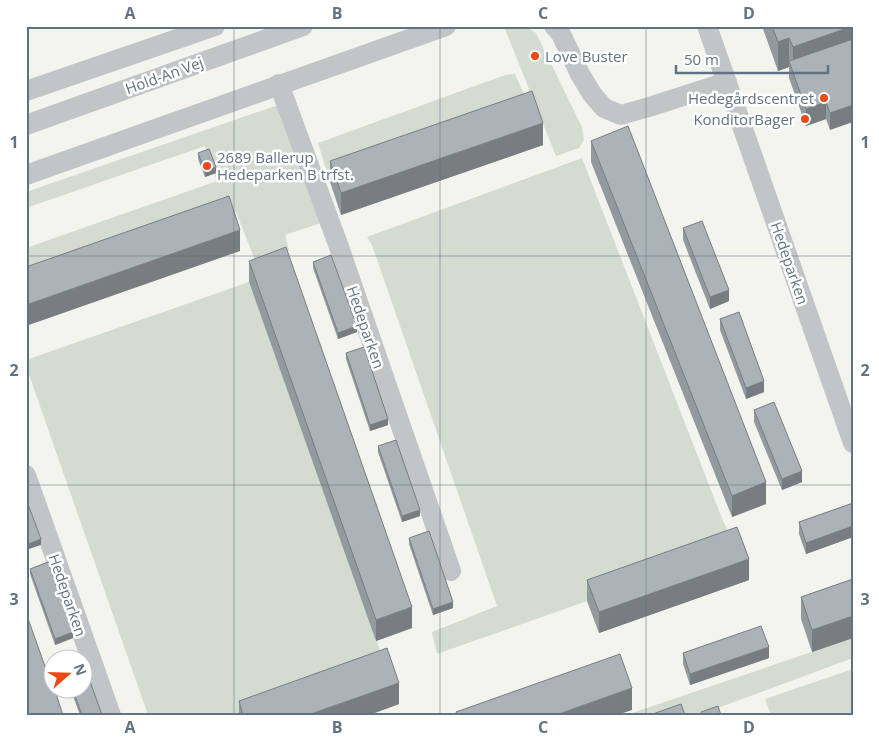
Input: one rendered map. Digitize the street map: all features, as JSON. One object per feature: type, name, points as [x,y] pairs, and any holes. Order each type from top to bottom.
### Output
[{"type":"street","name":"Hold-An Vej","points":[[26,92],[215,26]]},
{"type":"street","name":"Hold-An Vej","points":[[26,125],[303,26]]},
{"type":"street","points":[[26,175],[446,26]]},
{"type":"street","points":[[554,26],[561,34],[592,94],[604,108],[621,115],[649,108],[727,82]]},
{"type":"street","name":"Hedeparken","points":[[707,26],[853,443]]},
{"type":"street","name":"Hedeparken","points":[[280,84],[339,247],[451,570]]},
{"type":"street","name":"Hedeparken","points":[[26,475],[110,715]]},
{"type":"shaded area","points":[[525,26],[536,33],[582,127],[584,140],[579,148],[556,156],[505,29]]},
{"type":"shaded area","points":[[515,74],[532,112],[330,182],[318,143],[505,75]]},
{"type":"shaded area","points":[[278,105],[321,223],[285,235],[289,250],[255,260],[236,212],[229,217],[26,288],[26,248],[217,181],[205,146],[26,208],[26,192]]},
{"type":"shaded area","points":[[582,158],[723,521],[737,548],[437,654],[432,632],[497,606],[372,245],[367,237]]},
{"type":"shaded area","points":[[249,282],[387,670],[261,715],[148,715],[26,366],[26,360]]},
{"type":"shaded area","points":[[853,638],[853,658],[699,715],[626,715]]},
{"type":"shaded area","points":[[853,669],[853,715],[771,715],[765,699]]},
{"type":"building","points":[[772,26],[853,26],[793,47],[789,38],[778,42]]},
{"type":"building","name":"Hedegårdscentret","points":[[853,39],[853,105],[830,113],[826,102],[806,109],[789,61]]},
{"type":"building","points":[[532,91],[543,123],[341,193],[330,161]]},
{"type":"building","points":[[628,126],[766,482],[732,496],[591,141]]},
{"type":"building","points":[[209,149],[216,167],[205,171],[198,153]]},
{"type":"building","points":[[229,196],[240,230],[26,305],[26,267]]},
{"type":"building","points":[[702,221],[729,290],[710,297],[683,228]]},
{"type":"building","points":[[286,247],[412,607],[376,620],[249,261]]},
{"type":"building","points":[[331,255],[357,326],[338,333],[313,262]]},
{"type":"building","points":[[739,312],[764,381],[746,388],[720,319]]},
{"type":"building","points":[[364,347],[388,419],[370,425],[346,353]]},
{"type":"building","points":[[774,402],[802,471],[782,479],[754,410]]},
{"type":"building","points":[[396,440],[420,510],[402,516],[378,446]]},
{"type":"building","points":[[26,499],[41,539],[26,545]]},
{"type":"building","points":[[853,503],[853,526],[806,543],[799,522]]},
{"type":"building","points":[[737,527],[749,559],[599,612],[587,580]]},
{"type":"building","points":[[429,531],[453,602],[433,609],[409,538]]},
{"type":"building","points":[[48,562],[73,632],[55,639],[30,569]]},
{"type":"building","points":[[853,579],[853,616],[812,630],[801,597]]},
{"type":"building","points":[[26,613],[42,658],[42,698],[57,698],[63,715],[26,715]]},
{"type":"building","points":[[761,626],[769,647],[690,674],[683,653]]},
{"type":"building","points":[[387,648],[399,683],[308,715],[243,715],[239,701]]},
{"type":"building","points":[[620,654],[632,688],[556,715],[457,715],[456,712]]},
{"type":"building","points":[[92,687],[102,715],[82,715],[76,698],[92,698]]},
{"type":"building","points":[[681,704],[685,715],[650,715]]},
{"type":"building","points":[[718,706],[721,715],[702,715],[701,712]]},
{"type":"place","name":"Love Buster","points":[[535,56]]},
{"type":"place","name":"Hedegårdscentret","points":[[824,98]]},
{"type":"place","name":"KonditorBager","points":[[805,119]]},
{"type":"place","name":"2689 Ballerup Hedeparken B trfst.","points":[[207,166]]}]
